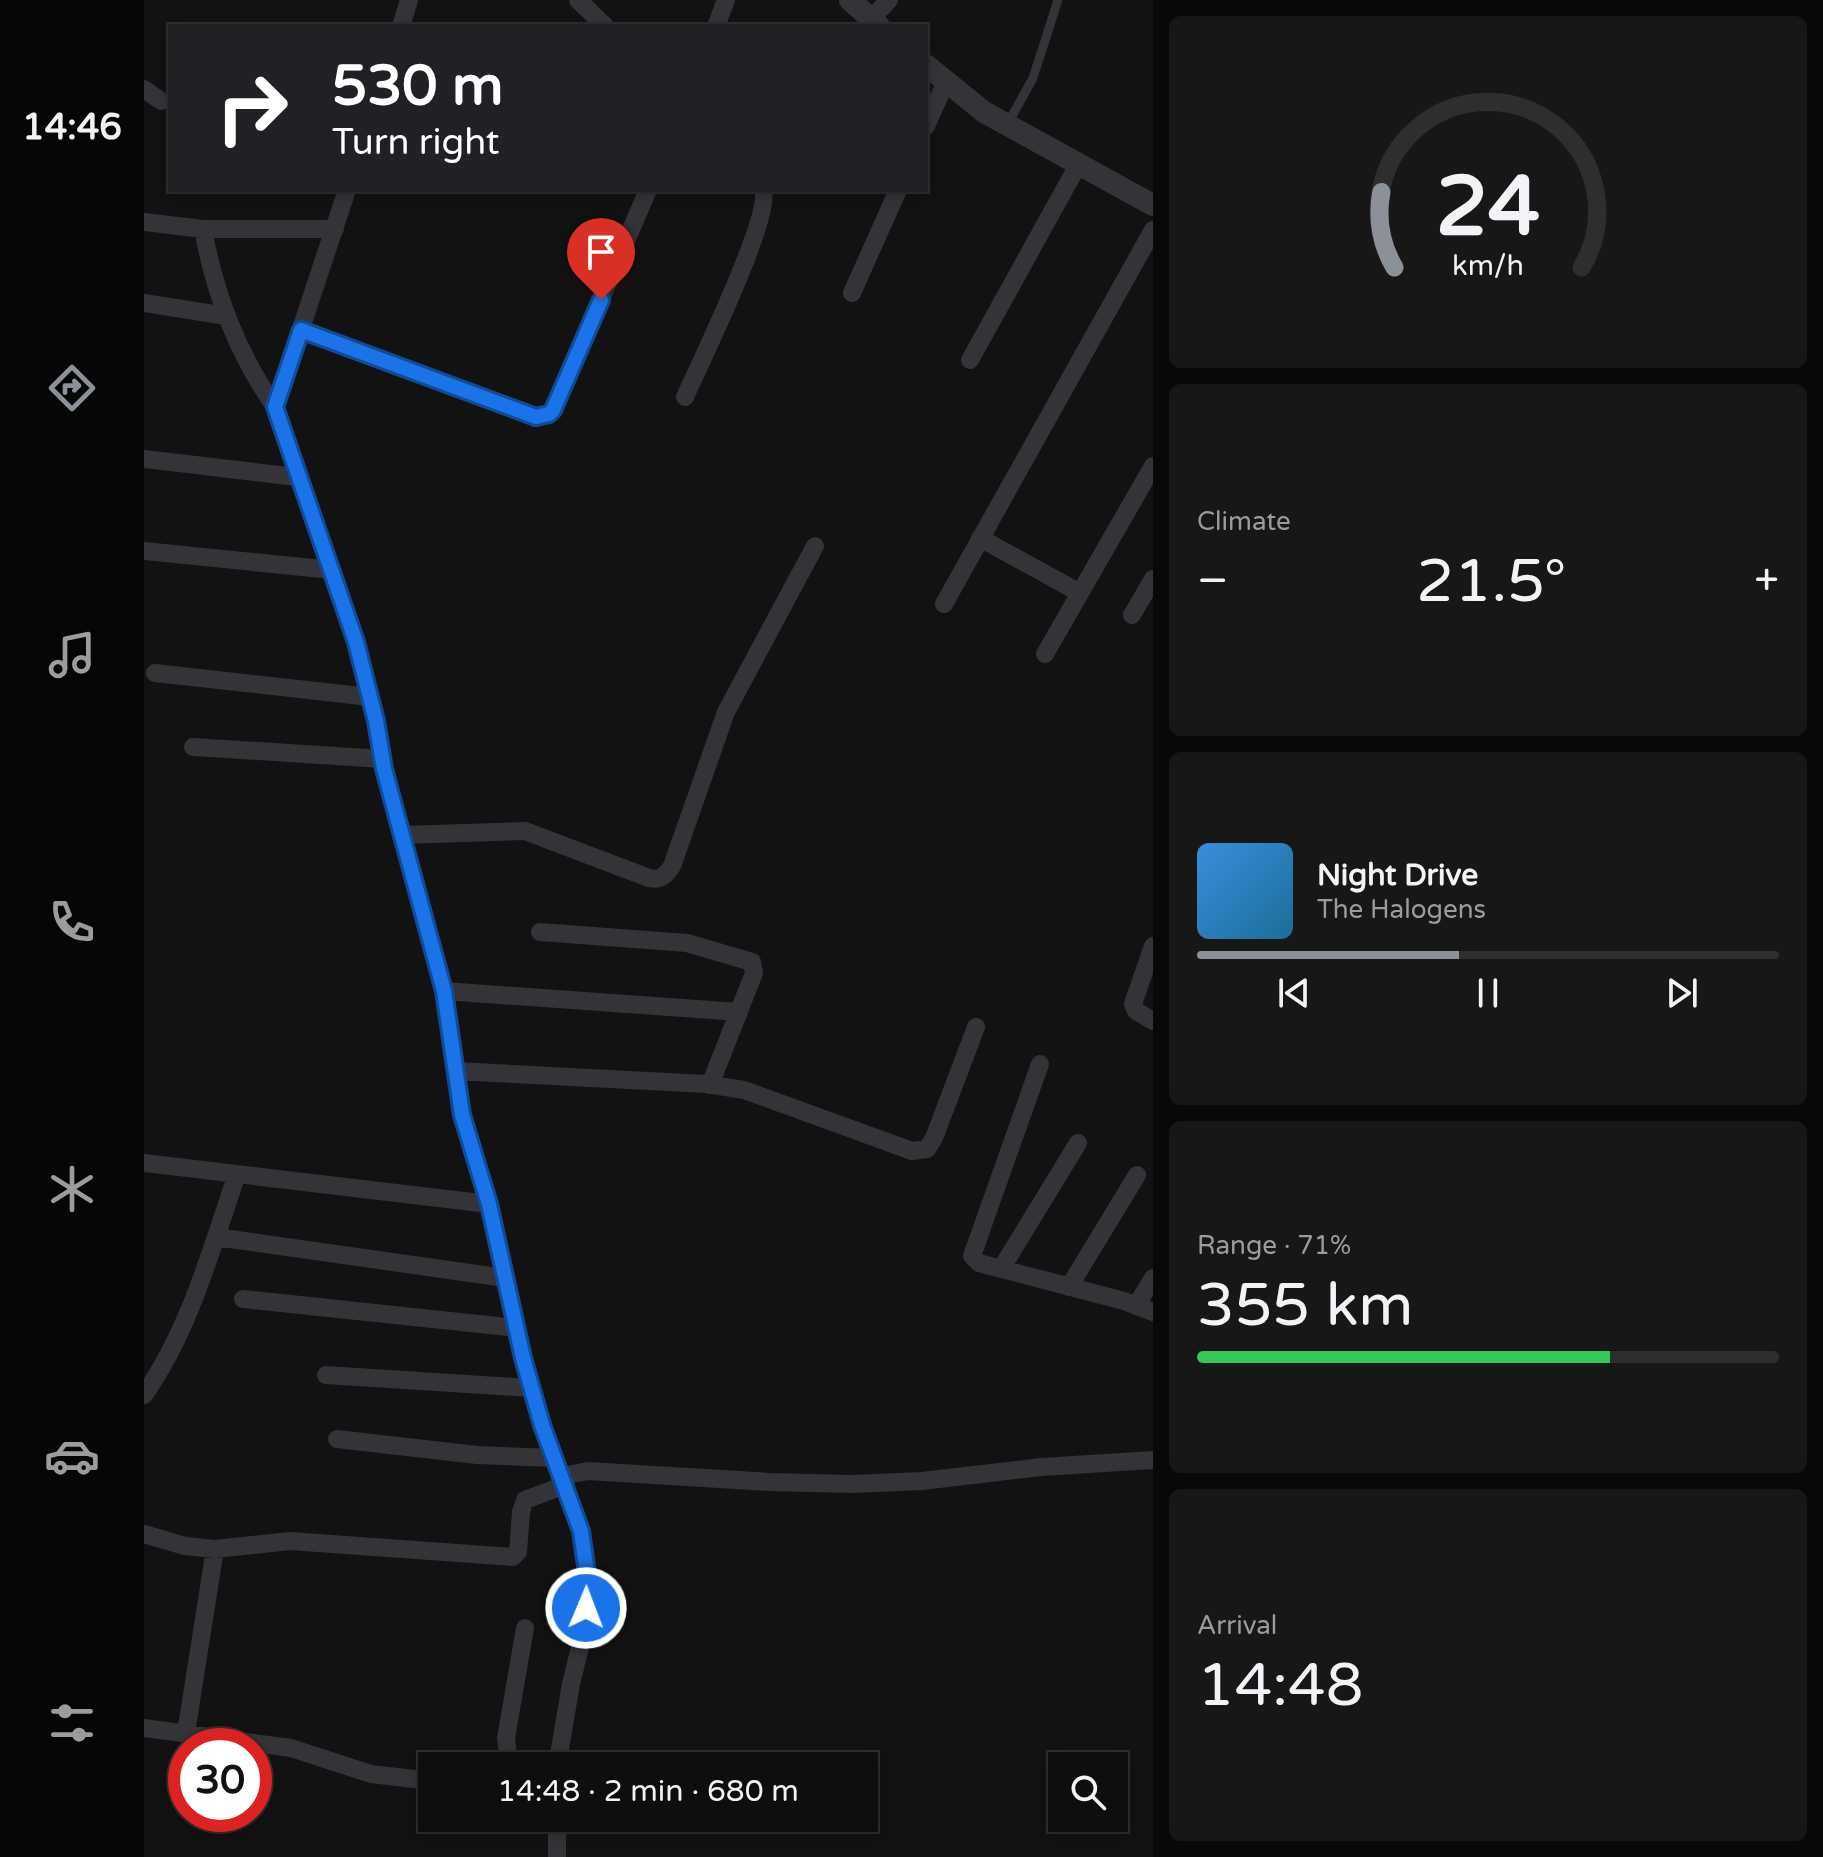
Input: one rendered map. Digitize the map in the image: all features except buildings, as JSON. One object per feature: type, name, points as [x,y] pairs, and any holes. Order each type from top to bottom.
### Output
[{"type":"street","points":[[402,24],[409,0]]},
{"type":"street","points":[[578,0],[603,24]]},
{"type":"street","points":[[717,24],[726,0]]},
{"type":"street","points":[[850,0],[875,22],[889,0]]},
{"type":"street","points":[[928,67],[984,112],[1153,205]]},
{"type":"street","points":[[928,122],[946,81]]},
{"type":"street","points":[[144,89],[161,101]]},
{"type":"street","points":[[970,360],[1078,165]]},
{"type":"street","points":[[275,407],[346,192]]},
{"type":"street","points":[[301,330],[543,417],[553,410],[647,192]]},
{"type":"street","points":[[685,397],[726,307],[763,213],[764,192]]},
{"type":"street","points":[[852,293],[897,192]]},
{"type":"street","points":[[144,222],[203,229],[335,229]]},
{"type":"street","points":[[203,229],[210,267],[226,316],[251,372],[275,407],[356,642],[402,835],[444,991],[462,1115],[489,1204],[531,1388],[581,1531],[588,1580],[583,1635],[559,1752]]},
{"type":"street","points":[[944,604],[1153,230]]},
{"type":"street","points":[[144,303],[226,316]]},
{"type":"street","points":[[144,459],[297,477]]},
{"type":"street","points":[[1045,654],[1153,466]]},
{"type":"street","points":[[980,538],[1080,593]]},
{"type":"street","points":[[402,835],[525,831],[649,878],[657,880],[666,876],[726,712],[815,546]]},
{"type":"street","points":[[144,551],[332,570]]},
{"type":"street","points":[[1132,615],[1153,579]]},
{"type":"street","points":[[155,673],[370,697]]},
{"type":"street","points":[[193,747],[383,759]]},
{"type":"street","points":[[540,932],[687,943],[752,962],[754,973],[710,1085]]},
{"type":"street","points":[[1153,946],[1133,1004],[1136,1011],[1153,1021]]},
{"type":"street","points":[[444,991],[739,1012]]},
{"type":"street","points":[[455,1071],[710,1085],[744,1090],[912,1151],[921,1151],[927,1149],[934,1138],[976,1027]]},
{"type":"street","points":[[1040,1064],[972,1256],[979,1263],[1144,1309],[1153,1278]]},
{"type":"street","points":[[1001,1269],[1078,1143]]},
{"type":"street","points":[[144,1163],[489,1204]]},
{"type":"street","points":[[144,1395],[176,1342],[191,1307],[237,1174]]},
{"type":"street","points":[[1069,1287],[1137,1175]]},
{"type":"street","points":[[216,1237],[505,1278]]},
{"type":"street","points":[[243,1299],[517,1328]]},
{"type":"street","points":[[326,1375],[531,1388]]},
{"type":"street","points":[[337,1439],[477,1455],[554,1458]]},
{"type":"street","points":[[144,1534],[185,1546],[215,1549],[290,1541],[513,1557],[518,1552],[525,1500],[588,1471],[852,1484],[922,1481],[1041,1467],[1153,1460]]},
{"type":"street","points":[[187,1728],[215,1549]]},
{"type":"street","points":[[508,1752],[506,1738],[525,1628]]},
{"type":"street","points":[[144,1728],[168,1731]]},
{"type":"street","points":[[272,1745],[291,1748],[371,1774],[418,1779]]},
{"type":"street","points":[[557,1832],[557,1857]]},
{"type":"lane","points":[[1007,125],[1033,78],[1058,0]]},
{"type":"route","points":[[586,1608],[588,1580],[581,1531],[542,1425],[523,1358],[489,1204],[462,1115],[444,991],[384,769],[376,721],[356,642],[275,407],[301,330],[543,417],[553,410],[601,300]]}]
